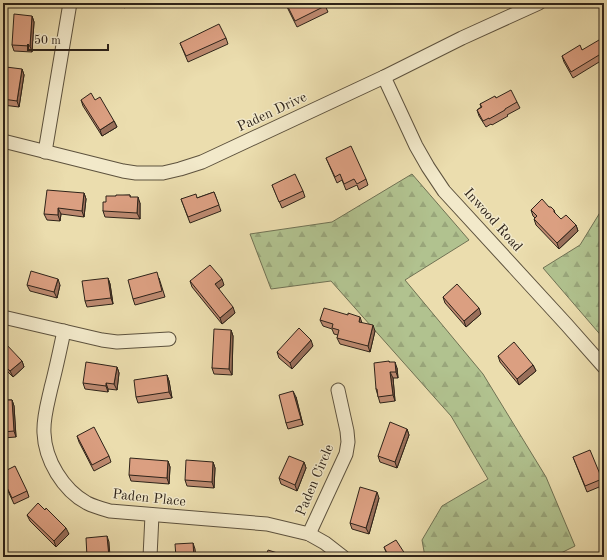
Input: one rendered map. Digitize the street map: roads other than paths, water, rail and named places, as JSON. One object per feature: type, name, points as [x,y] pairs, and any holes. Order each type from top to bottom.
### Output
[{"type":"street","points":[[45,152],[70,3]]},
{"type":"street","name":"Paden Drive","points":[[3,141],[123,171],[136,173],[163,172],[180,169],[202,162],[384,77],[462,38],[539,3]]},
{"type":"street","name":"Inwood Road","points":[[384,77],[416,146],[444,191],[566,324],[604,368]]},
{"type":"street","points":[[3,317],[117,342],[169,339]]},
{"type":"street","name":"Paden Place","points":[[64,331],[44,421],[44,432],[45,445],[49,458],[56,472],[74,494],[86,502],[110,511],[267,524],[309,534],[325,543],[343,557]]},
{"type":"street","name":"Paden Circle","points":[[309,534],[346,454],[348,442],[347,431],[338,390]]},
{"type":"street","points":[[150,557],[152,515]]}]
